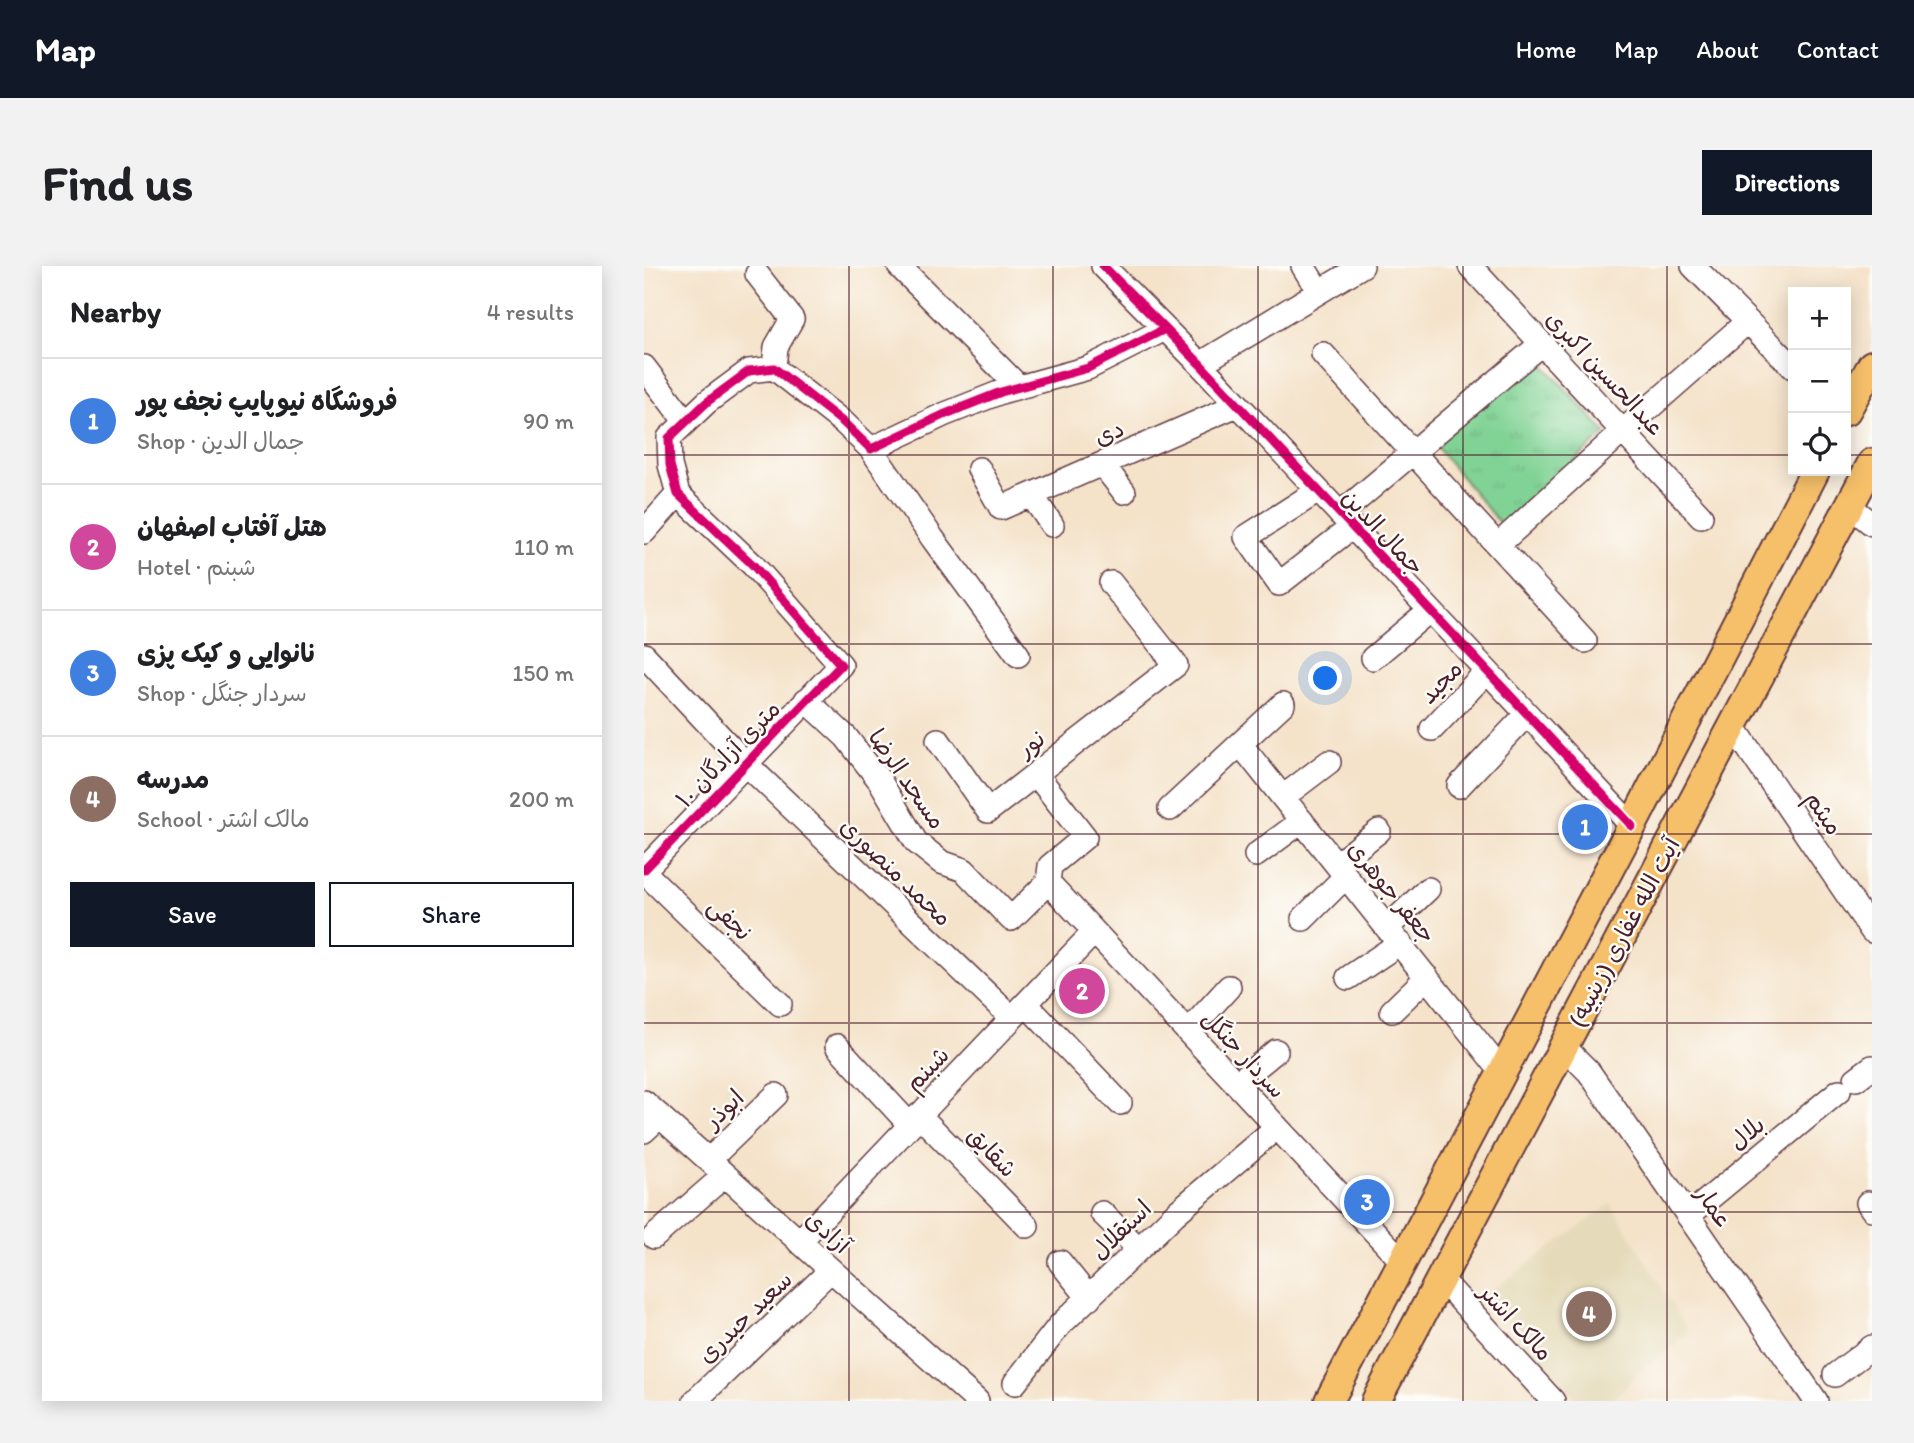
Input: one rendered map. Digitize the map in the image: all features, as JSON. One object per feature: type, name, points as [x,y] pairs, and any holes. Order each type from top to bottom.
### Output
[{"type":"main road","points":[[1851,402],[1872,365]]},
{"type":"main road","name":"آیت الله غفاری (زینبیه)","points":[[1375,1401],[1872,463]]},
{"type":"main road","name":"آیت الله غفاری (زینبیه)","points":[[1334,1391],[1632,826],[1812,476]]},
{"type":"main road","points":[[1334,1391],[1375,1401]]},
{"type":"street","points":[[899,266],[1019,387]]},
{"type":"street","name":"جمال الدین","points":[[1103,266],[1200,364],[1632,826]]},
{"type":"street","points":[[1303,266],[1319,292]]},
{"type":"street","points":[[1200,364],[1362,266]]},
{"type":"street","name":"عبدالحسین اکبری","points":[[1470,266],[1701,516]]},
{"type":"street","points":[[1693,266],[1788,362]]},
{"type":"street","points":[[757,274],[792,319],[776,347],[774,368]]},
{"type":"street","points":[[1498,545],[1622,431],[1747,322]]},
{"type":"street","points":[[871,449],[943,415],[1019,387],[1088,368],[1165,329]]},
{"type":"street","points":[[1318,491],[1246,537],[1279,584],[1346,521],[1413,452],[1541,344]]},
{"type":"street","points":[[1323,354],[1585,641]]},
{"type":"street","points":[[644,531],[678,494],[670,466],[669,438],[707,402],[749,371],[774,368],[844,423],[871,449],[1018,654]]},
{"type":"street","points":[[647,378],[686,422]]},
{"type":"street","name":"دی","points":[[979,468],[1001,508],[1237,404]]},
{"type":"street","points":[[1101,464],[1124,492]]},
{"type":"street","name":"۱۰ متری آزادگان","points":[[644,871],[841,665],[753,565],[678,494]]},
{"type":"street","points":[[1032,496],[1052,525]]},
{"type":"street","points":[[1849,505],[1872,524]]},
{"type":"street","name":"نور","points":[[938,740],[988,811],[1176,665],[1111,583]]},
{"type":"street","points":[[1373,658],[1430,610]]},
{"type":"street","points":[[644,655],[745,763]]},
{"type":"street","name":"مجید","points":[[1432,729],[1487,671]]},
{"type":"street","name":"مسجد الرضا","points":[[807,700],[846,737],[880,782],[916,842],[941,862],[964,870],[1011,919],[1048,882],[1050,866],[1085,838],[1036,774]]},
{"type":"street","points":[[1170,809],[1283,704]]},
{"type":"street","points":[[1460,786],[1527,714]]},
{"type":"street","name":"میثم","points":[[1733,726],[1869,919]]},
{"type":"street","name":"جعفر جوهری","points":[[1241,745],[1502,1072]]},
{"type":"street","points":[[1283,797],[1329,762]]},
{"type":"street","name":"محمد منصوری","points":[[745,763],[1120,1103]]},
{"type":"street","points":[[1255,855],[1302,821]]},
{"type":"street","points":[[1303,919],[1342,870],[1379,831]]},
{"type":"street","name":"نجفی","points":[[644,871],[780,1004]]},
{"type":"street","name":"سردار جنگل","points":[[1048,882],[1402,1261]]},
{"type":"street","points":[[1348,978],[1394,936],[1428,889]]},
{"type":"street","name":"شبنم","points":[[799,1242],[1094,932]]},
{"type":"street","points":[[1392,1011],[1427,977]]},
{"type":"street","points":[[1188,1032],[1229,987]]},
{"type":"street","name":"شقایق","points":[[837,1046],[1027,1226]]},
{"type":"street","name":"عمار","points":[[1563,1046],[1589,1072],[1816,1401]]},
{"type":"street","points":[[1236,1084],[1276,1051]]},
{"type":"street","name":"بلال","points":[[1688,1216],[1856,1079]]},
{"type":"street","name":"ابوذر","points":[[654,1237],[717,1168],[776,1095]]},
{"type":"street","name":"آزادی","points":[[649,1116],[717,1168],[977,1401]]},
{"type":"street","name":"استقلال","points":[[1015,1383],[1059,1326],[1175,1214],[1277,1127]]},
{"type":"street","points":[[1101,1213],[1139,1249]]},
{"type":"street","points":[[1060,1262],[1089,1298]]},
{"type":"street","name":"سعید حیدری","points":[[695,1401],[831,1270]]},
{"type":"street","name":"مالک اشتر","points":[[1440,1278],[1553,1401]]},
{"type":"street","points":[[1835,1375],[1872,1347]]},
{"type":"shaded area","points":[[1611,1204],[1689,1332],[1639,1372],[1612,1401],[1579,1401],[1484,1296]]},
{"type":"green space","points":[[1537,358],[1606,433],[1501,525],[1435,445]]},
{"type":"cycle path","points":[[1103,266],[1200,364],[1632,826]]},
{"type":"cycle path","points":[[644,870],[841,665],[753,565],[678,494],[670,465],[669,438],[707,402],[749,371],[774,368],[844,423],[871,449],[943,415],[1001,392],[1088,368],[1165,329]]},
{"type":"place","name":"فروشگاه نیوپایپ نجف پور","points":[[1585,827]]},
{"type":"place","name":"هتل آفتاب اصفهان","points":[[1082,991]]},
{"type":"place","name":"نانوایی و کیک پزی","points":[[1367,1202]]},
{"type":"place","name":"مدرسه","points":[[1589,1314]]}]
